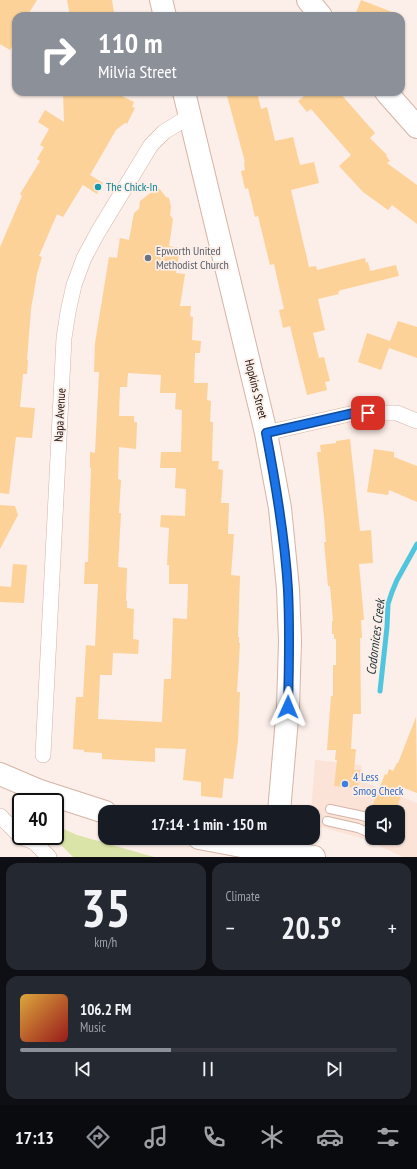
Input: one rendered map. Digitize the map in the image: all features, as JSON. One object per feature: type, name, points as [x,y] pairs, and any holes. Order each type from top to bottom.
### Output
[{"type":"street","points":[[161,0],[164,12]]},
{"type":"street","points":[[308,0],[318,12]]},
{"type":"street","name":"Hopkins Street","points":[[185,96],[266,433],[280,508],[288,589],[290,641],[288,707],[280,805]]},
{"type":"street","points":[[390,96],[417,127]]},
{"type":"street","name":"Napa Avenue","points":[[43,755],[64,338],[74,285],[84,258],[98,232],[151,145],[164,132],[190,116]]},
{"type":"street","points":[[266,433],[354,413],[397,412],[417,421]]},
{"type":"street","points":[[0,774],[34,793]]},
{"type":"street","points":[[64,802],[98,810]]},
{"type":"street","points":[[0,816],[12,828]]},
{"type":"street","points":[[38,845],[49,857]]},
{"type":"street","points":[[247,845],[314,857]]},
{"type":"lane","points":[[330,809],[365,817]]},
{"type":"lane","points":[[327,821],[365,831]]},
{"type":"shaded area","points":[[315,760],[361,765],[366,783],[417,803],[417,857],[403,857],[378,845],[405,845],[405,805],[365,805],[365,839],[320,827],[320,805],[312,805]]},
{"type":"green space","points":[[64,829],[77,835],[98,841],[98,845],[112,845],[154,857],[73,857],[61,845],[64,845]]},
{"type":"building","points":[[0,0],[37,0],[30,12],[12,12],[12,47],[10,50],[0,44]]},
{"type":"building","points":[[67,0],[112,0],[114,12],[69,12]]},
{"type":"building","points":[[361,0],[392,12],[356,12]]},
{"type":"building","points":[[63,96],[122,96],[134,102],[132,107],[135,108],[127,124],[125,123],[116,130],[90,175],[103,183],[97,194],[83,185],[82,186],[63,217],[57,214],[39,256],[42,257],[37,274],[31,309],[27,374],[23,374],[20,407],[35,408],[32,438],[16,437],[9,494],[0,493],[0,247],[22,196],[20,194],[40,161],[37,159],[44,147],[40,145],[49,129],[38,122],[45,110],[64,122]]},
{"type":"building","points":[[227,96],[258,96],[261,109],[267,107],[275,141],[293,137],[300,165],[314,162],[319,183],[291,190],[309,267],[316,266],[317,270],[365,258],[366,263],[368,262],[370,271],[396,265],[399,276],[341,290],[338,292],[339,294],[318,299],[325,330],[313,333],[319,358],[324,357],[330,381],[325,382],[327,390],[307,395],[290,326],[283,328],[279,310],[284,309],[274,264],[270,265],[258,216],[255,217],[248,188],[245,189],[241,171],[245,170],[245,162]]},
{"type":"building","points":[[304,96],[343,96],[375,133],[370,138],[387,155],[386,156],[390,161],[387,163],[417,185],[417,224],[392,205],[388,210],[363,192],[339,166],[351,155],[311,109],[307,112],[298,101]]},
{"type":"building","points":[[158,187],[166,197],[169,198],[171,207],[170,215],[173,219],[169,246],[180,248],[176,273],[185,274],[180,306],[191,306],[190,316],[193,317],[192,340],[201,341],[200,353],[195,353],[194,383],[208,383],[207,400],[211,401],[210,422],[213,422],[212,461],[219,461],[218,469],[223,470],[221,503],[229,503],[228,534],[234,534],[231,575],[240,576],[238,637],[240,643],[237,692],[240,692],[238,741],[233,779],[224,778],[222,798],[201,796],[201,782],[183,780],[186,749],[155,748],[155,762],[102,759],[102,753],[84,752],[84,750],[73,749],[76,697],[83,697],[86,645],[95,646],[98,584],[84,584],[85,562],[88,562],[91,468],[90,452],[95,453],[99,372],[94,372],[95,343],[109,257],[117,258],[120,238],[129,240],[134,213],[139,209],[140,201]],"holes":[[[128,373],[161,375],[160,393],[176,393],[175,409],[182,410],[181,452],[161,452],[160,468],[176,468],[175,488],[186,489],[185,516],[161,515],[160,527],[169,528],[167,565],[169,565],[169,584],[188,584],[187,619],[173,618],[171,679],[164,679],[162,722],[98,719],[100,675],[112,675],[113,653],[138,654],[139,640],[133,639],[134,609],[127,608],[127,568],[118,567],[121,513],[119,513],[121,480],[118,479],[119,447],[136,449],[137,422],[134,422],[134,416],[119,416],[120,387],[127,387]]]},
{"type":"building","points":[[398,321],[417,327],[417,358],[389,348],[381,370],[358,362],[367,333],[390,341]]},
{"type":"building","points":[[350,439],[360,531],[371,530],[373,563],[359,564],[364,620],[361,620],[362,638],[360,638],[361,714],[353,714],[351,749],[356,749],[354,770],[360,770],[358,788],[334,786],[337,760],[335,760],[336,750],[327,750],[331,696],[333,696],[333,665],[336,665],[336,639],[334,639],[334,634],[332,634],[333,621],[330,586],[328,586],[324,542],[326,542],[324,517],[317,452],[321,452],[320,445]]},
{"type":"building","points":[[374,449],[394,452],[394,457],[417,466],[417,502],[389,490],[388,495],[367,492]]},
{"type":"building","points":[[0,505],[15,506],[18,515],[0,549]]},
{"type":"building","points":[[13,564],[27,565],[24,603],[0,602],[0,586],[11,587]]},
{"type":"building","points":[[416,717],[417,793],[404,788],[398,805],[373,805],[385,774],[387,775],[389,769],[393,771],[398,763]]},
{"type":"waterway","name":"Codornices Creek","points":[[380,691],[388,604],[397,580],[417,544]]},
{"type":"place","name":"The Chick-In","points":[[98,187]]},
{"type":"place","name":"Epworth United Methodist Church","points":[[148,258]]},
{"type":"place","name":"4 Less Smog Check","points":[[345,784]]},
{"type":"route","points":[[288,707],[290,641],[288,589],[280,508],[266,433],[354,413],[368,413]]}]
